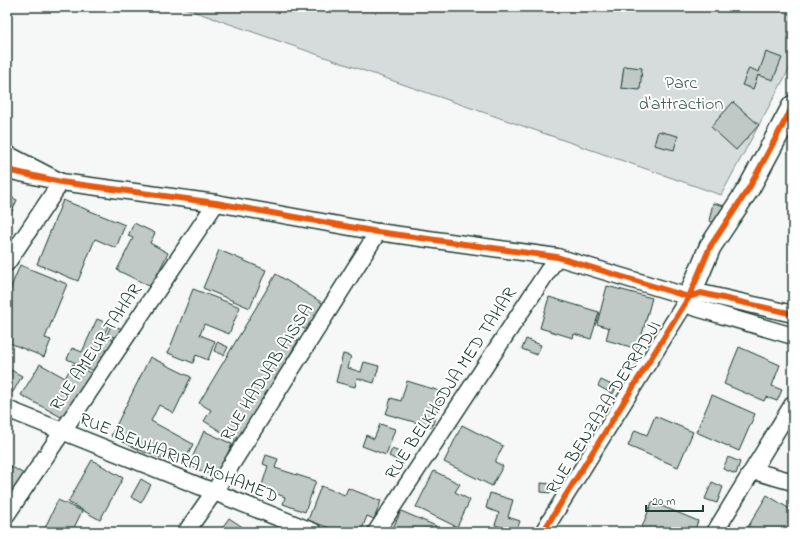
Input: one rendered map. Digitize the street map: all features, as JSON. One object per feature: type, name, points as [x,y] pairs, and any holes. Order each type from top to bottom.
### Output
[{"type":"street","points":[[793,106],[749,188],[710,247],[689,297],[693,307],[793,336]]},
{"type":"street","points":[[7,154],[61,182]]},
{"type":"street","points":[[7,170],[61,182],[216,203],[378,232],[557,257],[689,297],[701,293],[793,314]]},
{"type":"street","points":[[7,263],[61,182]]},
{"type":"street","name":"RUE AMEUR TAHAR","points":[[7,514],[216,203]]},
{"type":"street","name":"RUE HADJAB AISSA","points":[[186,532],[214,492],[378,232]]},
{"type":"street","name":"RUE BELKHODJA MED TAHAR","points":[[376,532],[557,257]]},
{"type":"street","name":"RUE BENZAZA DERRADJI","points":[[543,532],[689,297]]},
{"type":"street","points":[[715,532],[754,471],[793,404]]},
{"type":"street","name":"RUE BENHARIRA MOHAMED","points":[[7,409],[314,532]]},
{"type":"street","points":[[754,471],[793,482]]},
{"type":"green space","name":"Parc d'attraction","points":[[181,7],[793,7],[793,62],[721,195]]},
{"type":"building","points":[[766,52],[782,58],[773,80],[758,75],[753,89],[742,85],[749,68],[759,72]]},
{"type":"building","points":[[624,66],[642,68],[640,90],[621,88]]},
{"type":"building","points":[[733,102],[759,125],[736,150],[711,127]]},
{"type":"building","points":[[658,131],[678,136],[674,150],[654,145]]},
{"type":"building","points":[[7,195],[17,200],[7,222]]},
{"type":"building","points":[[63,200],[125,225],[116,248],[95,239],[78,281],[37,264]]},
{"type":"building","points":[[713,203],[729,207],[725,225],[709,221]]},
{"type":"building","points":[[134,223],[155,233],[150,243],[168,253],[151,287],[117,270],[133,238],[128,236]]},
{"type":"building","points":[[219,250],[266,270],[250,308],[203,288]]},
{"type":"building","points":[[20,265],[67,284],[45,338],[51,340],[44,357],[7,342],[7,297]]},
{"type":"building","points":[[276,274],[324,304],[308,331],[299,326],[292,338],[298,341],[238,442],[204,421],[211,410],[199,403]]},
{"type":"building","points":[[607,286],[652,298],[638,349],[606,340],[609,328],[597,324]]},
{"type":"building","points":[[193,289],[240,307],[229,334],[204,324],[200,335],[215,341],[208,360],[196,355],[193,363],[168,353]]},
{"type":"building","points":[[549,297],[599,312],[591,339],[574,334],[573,338],[540,328]]},
{"type":"building","points":[[97,319],[109,324],[104,335],[116,341],[102,375],[67,359],[72,348],[82,352]]},
{"type":"building","points":[[111,325],[126,330],[123,340],[107,335]]},
{"type":"building","points":[[526,339],[541,345],[537,355],[522,349]]},
{"type":"building","points":[[217,342],[228,347],[224,355],[214,351]]},
{"type":"building","points":[[739,347],[780,365],[772,386],[782,390],[777,401],[766,397],[764,401],[724,384]]},
{"type":"building","points":[[343,354],[351,356],[348,368],[361,372],[364,362],[379,366],[374,383],[357,378],[355,387],[336,382]]},
{"type":"building","points":[[150,357],[191,377],[174,413],[159,405],[151,421],[193,444],[184,463],[166,454],[163,459],[147,452],[146,453],[111,436]]},
{"type":"building","points":[[40,364],[65,378],[73,364],[96,376],[70,422],[21,395]]},
{"type":"building","points":[[7,368],[22,376],[13,392],[7,389]]},
{"type":"building","points":[[601,380],[616,387],[613,394],[598,386]]},
{"type":"building","points":[[407,381],[443,392],[432,427],[386,414],[391,398],[401,401]]},
{"type":"building","points":[[712,395],[755,414],[739,451],[696,432]]},
{"type":"building","points":[[655,416],[693,432],[678,467],[628,446],[635,430],[647,435]]},
{"type":"building","points":[[380,424],[395,429],[386,455],[362,446],[366,435],[374,439]]},
{"type":"building","points":[[462,425],[503,446],[495,462],[503,466],[492,486],[444,462]]},
{"type":"building","points":[[204,431],[232,444],[216,478],[189,465]]},
{"type":"building","points":[[392,449],[404,454],[401,462],[389,456]]},
{"type":"building","points":[[266,455],[278,459],[275,468],[316,481],[305,512],[283,504],[285,497],[261,488],[268,466],[263,464]]},
{"type":"building","points":[[728,457],[740,462],[736,474],[723,469]]},
{"type":"building","points":[[92,460],[123,478],[100,520],[68,502]]},
{"type":"building","points":[[7,464],[29,477],[7,510]]},
{"type":"building","points":[[434,471],[460,484],[455,492],[470,500],[457,527],[416,507]]},
{"type":"building","points":[[141,479],[151,485],[141,503],[131,497]]},
{"type":"building","points":[[712,482],[723,487],[717,503],[705,499]]},
{"type":"building","points":[[541,483],[551,484],[551,493],[541,492]]},
{"type":"building","points":[[321,486],[345,495],[348,488],[381,501],[374,519],[367,516],[361,532],[340,532],[308,520]]},
{"type":"building","points":[[490,493],[513,500],[508,517],[520,521],[516,532],[495,525],[499,513],[486,508]]},
{"type":"building","points":[[767,495],[793,511],[793,532],[745,532]]},
{"type":"building","points":[[58,500],[82,511],[72,532],[43,532]]},
{"type":"building","points":[[652,502],[698,521],[694,532],[640,532]]},
{"type":"building","points":[[401,511],[436,526],[433,532],[391,532]]},
{"type":"building","points":[[229,518],[250,532],[219,532]]},
{"type":"cycle path","points":[[543,532],[689,297],[710,247],[749,188],[793,106]]},
{"type":"cycle path","points":[[7,170],[61,182],[216,203],[378,232],[557,257],[689,297],[701,293],[793,314]]}]
